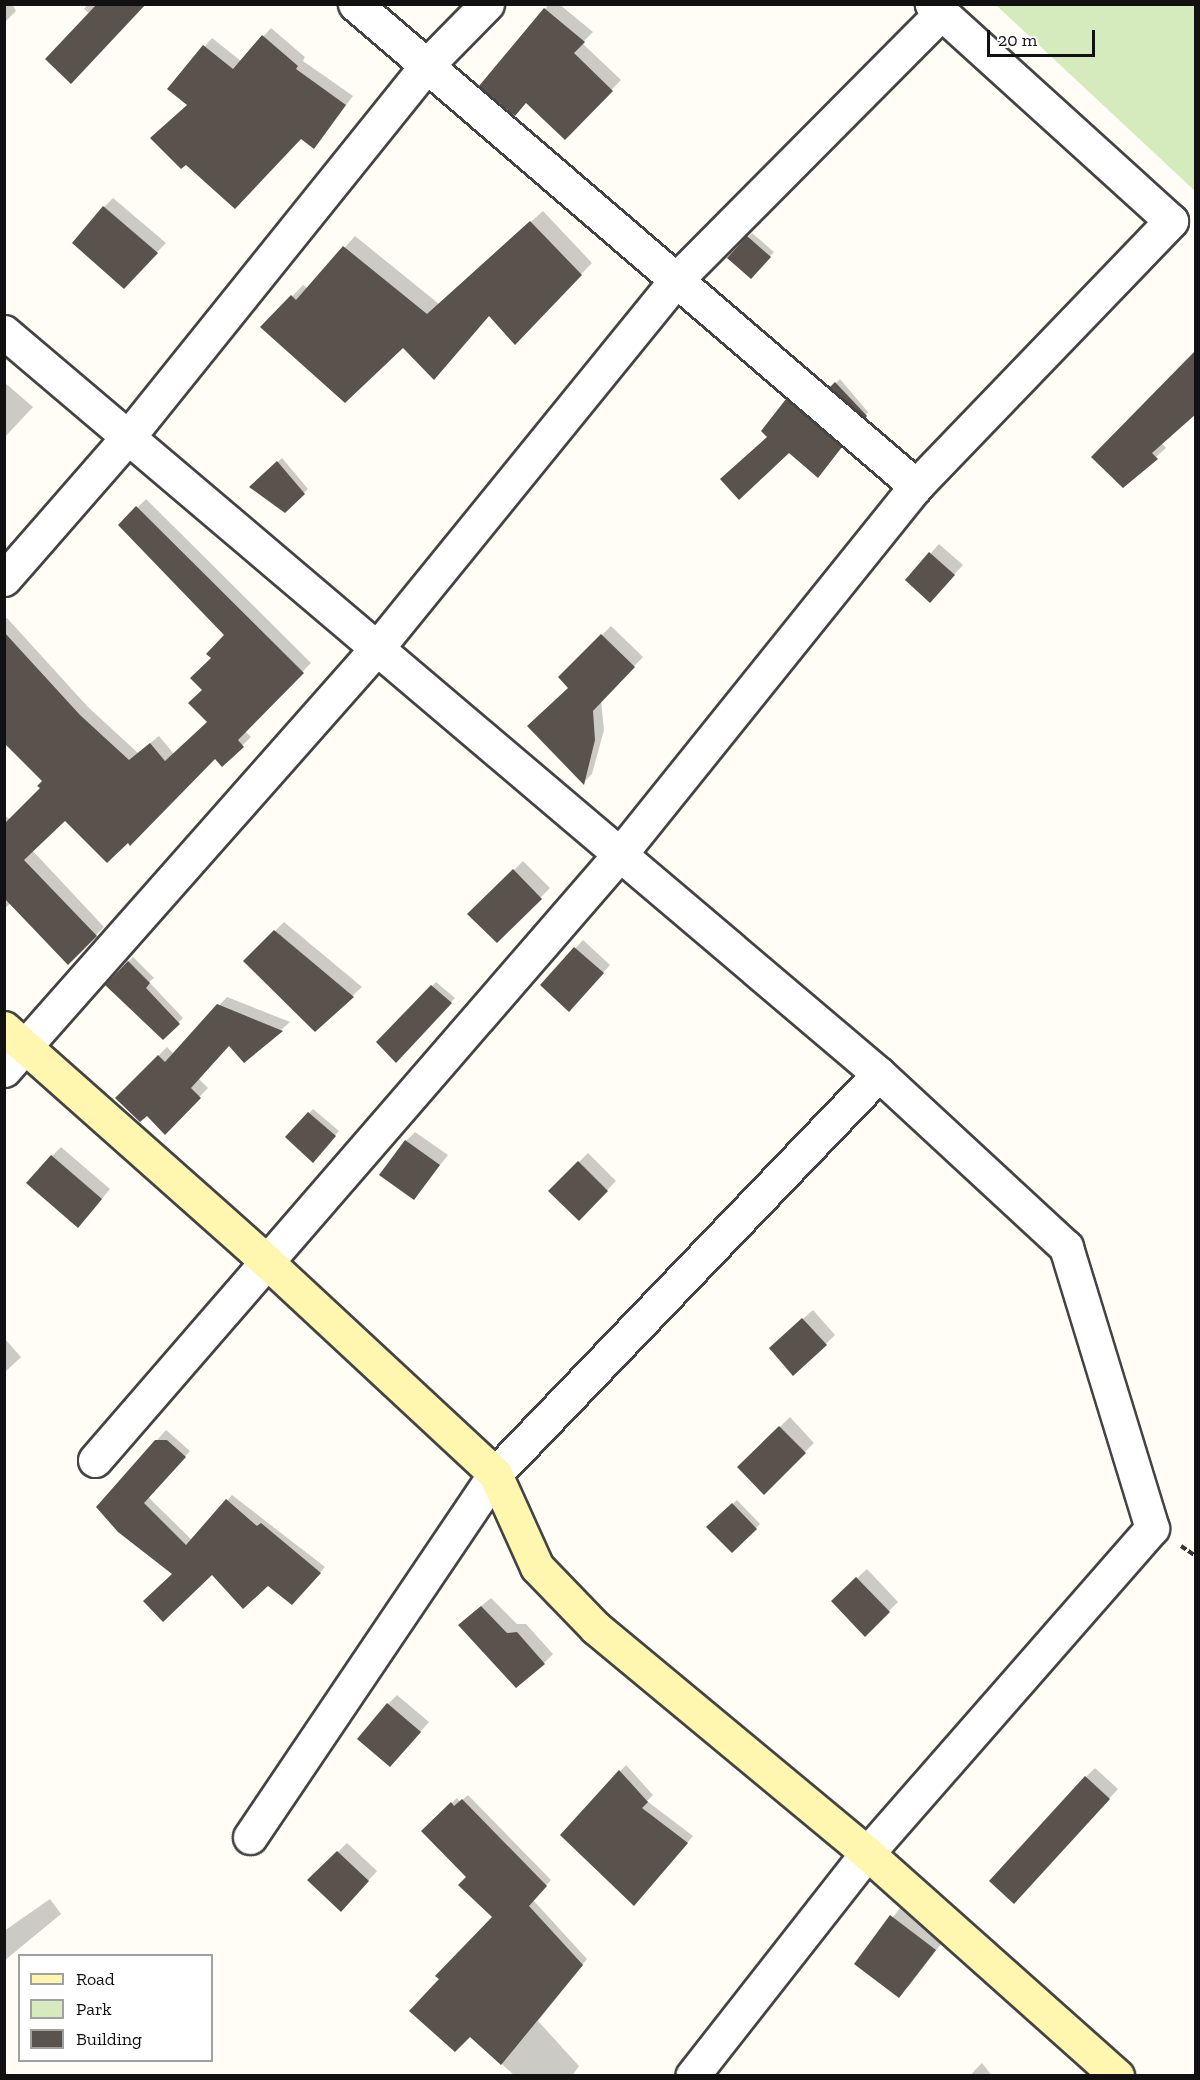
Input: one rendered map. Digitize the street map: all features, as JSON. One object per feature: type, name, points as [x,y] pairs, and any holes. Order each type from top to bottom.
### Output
[{"type":"street","points":[[355,4],[916,486]]},
{"type":"street","points":[[4,579],[128,437],[426,66],[487,4]]},
{"type":"street","points":[[4,1070],[15,1037],[377,648],[675,281],[936,9],[1171,221],[916,486],[620,854],[95,1460]]},
{"type":"street","points":[[4,332],[879,1074],[1066,1247],[1152,1528],[867,1853],[692,2076]]},
{"type":"street","points":[[15,1037],[266,1261],[495,1474],[537,1566],[596,1628],[867,1853],[1117,2076]]},
{"type":"street","points":[[250,1837],[495,1474],[879,1074]]},
{"type":"green space","points":[[996,5],[1195,5],[1195,191]]},
{"type":"building","points":[[97,4],[146,4],[71,84],[45,59]]},
{"type":"building","points":[[544,8],[585,42],[574,53],[613,91],[565,140],[526,103],[515,116],[479,86]]},
{"type":"building","points":[[262,35],[298,66],[296,69],[346,105],[314,149],[301,139],[235,209],[186,165],[181,169],[150,138],[187,105],[167,89],[203,45],[233,69]]},
{"type":"building","points":[[103,206],[158,253],[124,289],[72,243]]},
{"type":"building","points":[[530,221],[582,275],[515,345],[489,316],[434,380],[403,348],[345,403],[260,327],[291,295],[296,300],[343,246],[427,314]]},
{"type":"building","points":[[747,236],[771,257],[751,279],[727,258]]},
{"type":"building","points":[[1196,350],[1196,414],[1152,453],[1158,459],[1123,488],[1091,457]]},
{"type":"building","points":[[835,382],[867,416],[865,418],[830,387]]},
{"type":"building","points":[[786,399],[842,447],[818,478],[789,453],[739,500],[720,479],[767,437],[761,431]]},
{"type":"building","points":[[277,461],[305,494],[285,513],[249,487]]},
{"type":"building","points":[[136,506],[304,673],[238,740],[244,747],[222,767],[215,759],[130,846],[128,843],[107,863],[65,821],[24,860],[97,936],[68,965],[4,898],[4,824],[40,788],[37,786],[42,781],[4,743],[4,632],[80,715],[129,760],[150,743],[165,761],[207,722],[188,703],[202,690],[190,678],[211,658],[206,654],[224,635],[118,525]]},
{"type":"building","points":[[929,552],[955,575],[930,603],[905,580]]},
{"type":"building","points":[[601,634],[635,667],[593,711],[595,740],[584,785],[527,726],[568,688],[558,677]]},
{"type":"building","points":[[513,869],[542,899],[497,943],[467,914]]},
{"type":"building","points":[[274,930],[354,997],[315,1032],[243,961]]},
{"type":"building","points":[[574,947],[604,973],[569,1012],[540,985]]},
{"type":"building","points":[[128,961],[150,983],[146,988],[180,1024],[163,1040],[105,985]]},
{"type":"building","points":[[431,985],[452,1003],[396,1063],[376,1042]]},
{"type":"building","points":[[217,1004],[283,1031],[244,1063],[229,1046],[191,1088],[201,1098],[165,1135],[147,1116],[140,1122],[115,1098],[158,1055],[165,1062]]},
{"type":"building","points":[[308,1112],[336,1136],[313,1163],[285,1137]]},
{"type":"building","points":[[405,1140],[440,1165],[414,1200],[379,1175]]},
{"type":"building","points":[[51,1155],[102,1199],[78,1228],[26,1183]]},
{"type":"building","points":[[578,1161],[608,1191],[579,1221],[548,1191]]},
{"type":"building","points":[[802,1318],[827,1345],[793,1376],[769,1348]]},
{"type":"building","points":[[779,1426],[806,1453],[764,1495],[737,1467]]},
{"type":"building","points":[[155,1440],[167,1440],[186,1457],[144,1503],[186,1545],[226,1499],[257,1526],[261,1523],[321,1573],[292,1605],[268,1586],[243,1609],[212,1575],[163,1622],[143,1601],[172,1574],[118,1532],[96,1507]]},
{"type":"building","points":[[732,1503],[757,1529],[732,1553],[706,1527]]},
{"type":"building","points":[[856,1577],[890,1612],[865,1637],[831,1601]]},
{"type":"building","points":[[481,1606],[507,1633],[517,1632],[545,1664],[516,1688],[458,1625]]},
{"type":"building","points":[[387,1703],[421,1732],[390,1767],[357,1739]]},
{"type":"building","points":[[619,1770],[648,1802],[642,1808],[688,1843],[634,1906],[560,1835]]},
{"type":"building","points":[[1085,1776],[1110,1799],[1014,1904],[989,1881]]},
{"type":"building","points":[[462,1799],[547,1886],[529,1906],[583,1965],[501,2065],[470,2037],[455,2052],[409,2011],[439,1979],[435,1976],[492,1917],[458,1885],[466,1877],[421,1831],[451,1802],[454,1806]]},
{"type":"building","points":[[337,1851],[369,1881],[341,1912],[307,1880]]},
{"type":"building","points":[[890,1915],[936,1950],[899,1998],[854,1964]]}]
